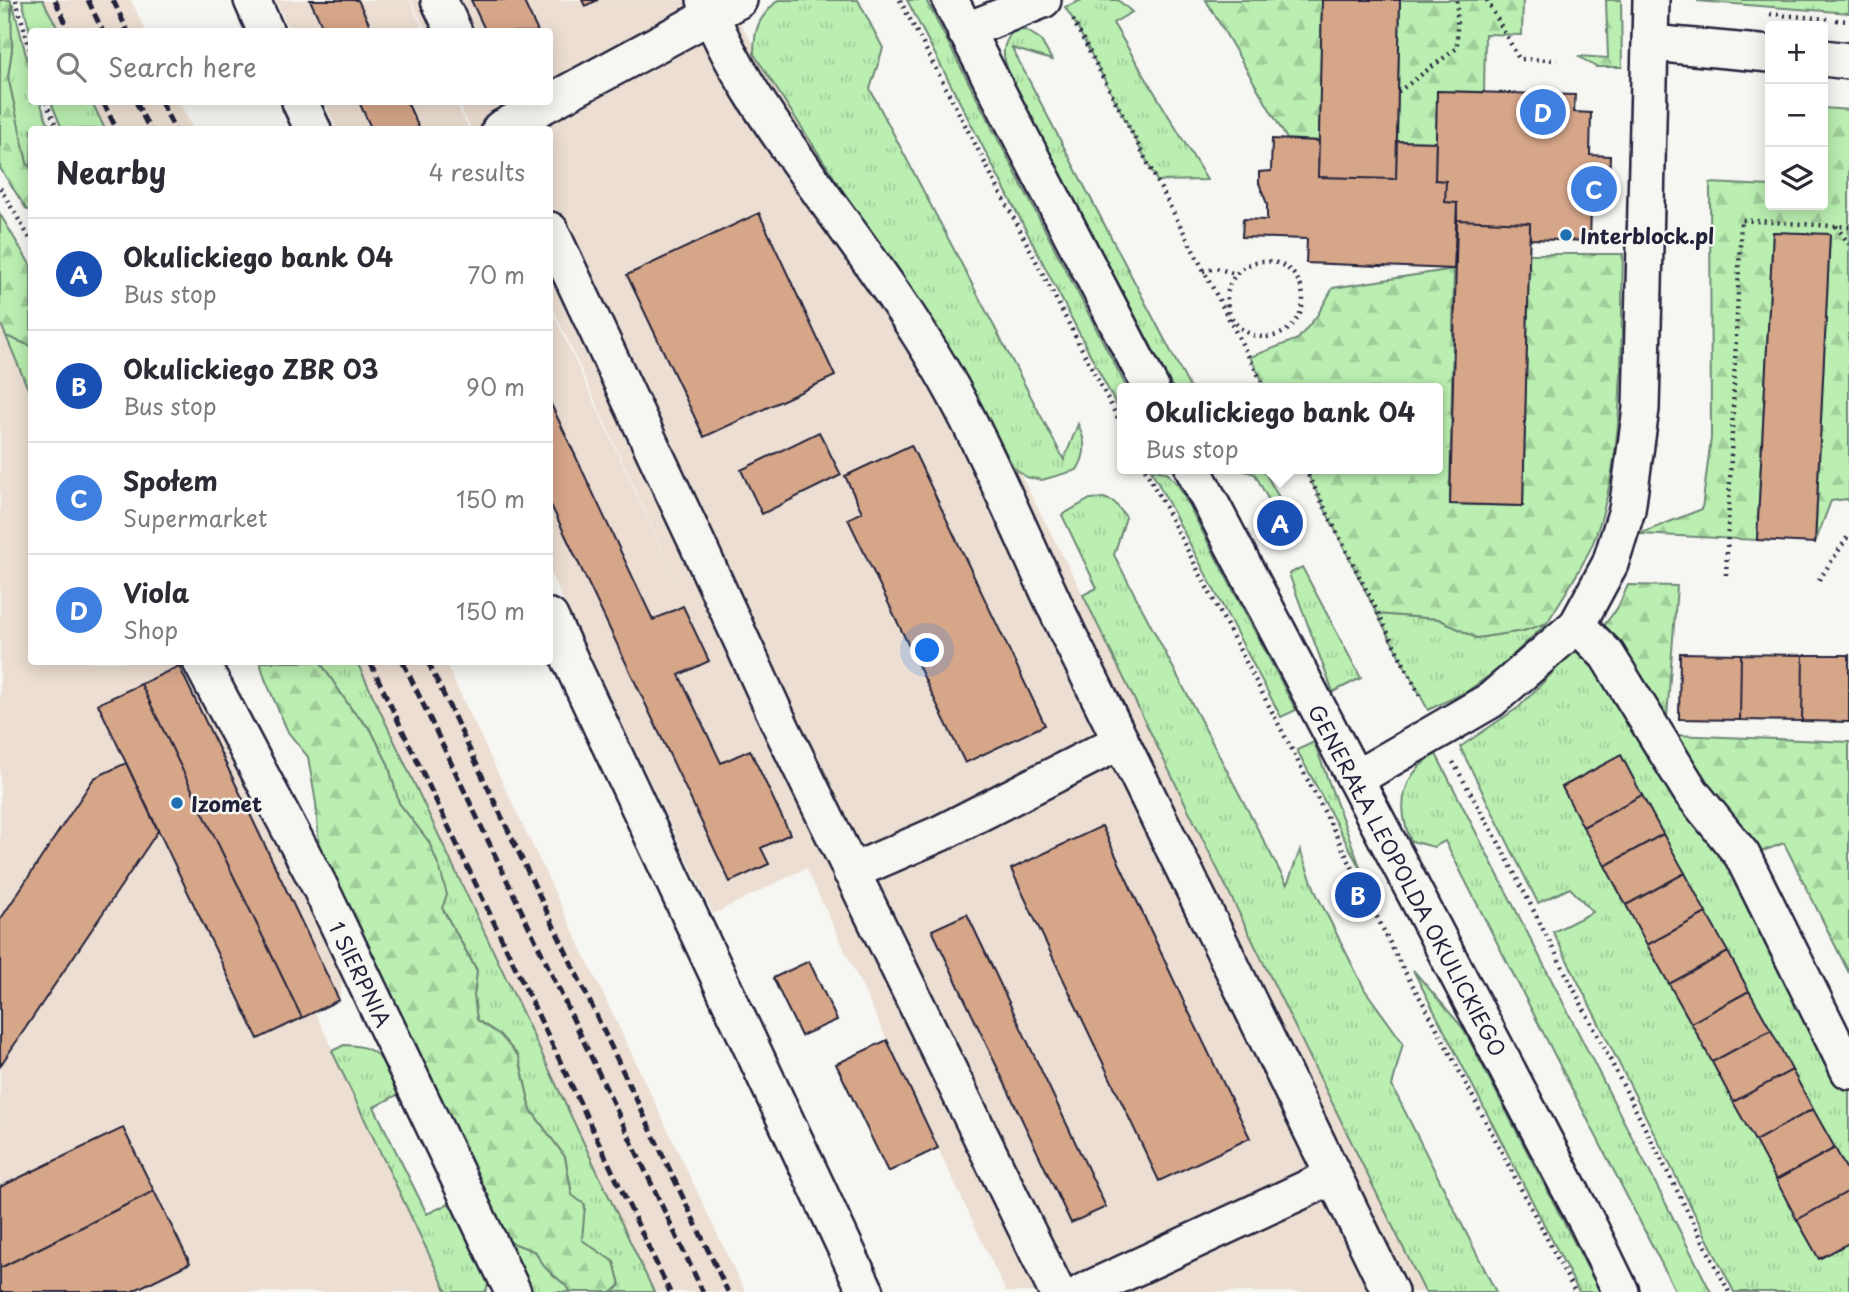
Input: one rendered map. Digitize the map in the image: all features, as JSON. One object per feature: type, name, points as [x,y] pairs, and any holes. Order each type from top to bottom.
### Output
[{"type":"street","points":[[251,0],[264,28]]},
{"type":"street","points":[[439,0],[452,28]]},
{"type":"street","points":[[950,0],[1149,383]]},
{"type":"street","points":[[1355,779],[1491,701],[1577,625],[1610,564],[1627,510],[1642,409],[1651,0]]},
{"type":"street","points":[[553,99],[718,5],[732,60],[752,94],[877,271],[943,373],[1015,515],[1071,639],[1390,1292]]},
{"type":"street","points":[[965,32],[1056,7]]},
{"type":"street","points":[[1650,43],[1765,54]]},
{"type":"street","points":[[1828,59],[1849,61]]},
{"type":"street","points":[[301,105],[311,126]]},
{"type":"street","points":[[488,105],[499,126]]},
{"type":"street","points":[[505,126],[542,105]]},
{"type":"street","points":[[553,236],[851,872],[1057,1292]]},
{"type":"street","name":"GENERAŁA LEOPOLDA OKULICKIEGO","points":[[1197,474],[1582,1212],[1621,1292]]},
{"type":"street","points":[[553,623],[866,1292]]},
{"type":"street","points":[[1577,625],[1607,655],[1691,792],[1742,855],[1849,1071]]},
{"type":"street","name":"1 SIERPNIA","points":[[203,665],[319,886],[513,1292]]},
{"type":"street","points":[[851,872],[942,833],[1121,741]]},
{"type":"street","points":[[1083,1292],[1335,1177]]},
{"type":"path","points":[[16,0],[28,42]]},
{"type":"path","points":[[900,0],[1117,416]]},
{"type":"path","points":[[1398,92],[1457,48],[1457,0]]},
{"type":"path","points":[[1487,0],[1519,59],[1558,60]]},
{"type":"path","points":[[1056,7],[1262,383]]},
{"type":"path","points":[[47,105],[56,126]]},
{"type":"path","points":[[0,188],[28,235]]},
{"type":"path","points":[[1726,575],[1741,220],[1849,227]]},
{"type":"path","points":[[1835,226],[1849,244]]},
{"type":"path","points":[[1258,261],[1270,261],[1293,272],[1300,282],[1303,295],[1297,319],[1289,328],[1278,334],[1265,337],[1253,335],[1234,320],[1228,308],[1227,296],[1236,274],[1258,261]]},
{"type":"path","points":[[1203,271],[1216,268],[1236,274]]},
{"type":"path","points":[[1242,342],[1253,335]]},
{"type":"path","points":[[1148,474],[1326,814],[1401,965],[1464,1078],[1575,1292]]},
{"type":"path","points":[[1308,474],[1437,732],[1506,858],[1729,1292]]},
{"type":"path","points":[[1819,580],[1849,535]]},
{"type":"shaded area","points":[[44,0],[131,0],[145,28],[58,28]]},
{"type":"shaded area","points":[[275,0],[410,0],[423,28],[289,28]]},
{"type":"shaded area","points":[[411,0],[732,0],[742,26],[982,401],[1288,987],[1430,1292],[1006,1292],[806,868],[713,914],[553,578],[553,313],[684,598],[553,308],[553,126],[470,126],[459,105],[553,105],[553,28],[425,28]]},
{"type":"shaded area","points":[[94,105],[181,105],[191,126],[104,126]]},
{"type":"shaded area","points":[[325,105],[457,105],[468,126],[336,126]]},
{"type":"shaded area","points":[[0,322],[28,389],[28,665],[185,665],[341,972],[339,1000],[315,1012],[448,1292],[0,1292]]},
{"type":"shaded area","points":[[358,665],[446,665],[745,1292],[654,1292]]},
{"type":"green space","points":[[0,0],[11,0],[12,49],[8,77],[28,164],[28,210],[0,168]]},
{"type":"green space","points":[[22,0],[43,0],[57,28],[29,28]]},
{"type":"green space","points":[[778,0],[858,0],[883,48],[870,89],[1064,460],[1078,424],[1084,447],[1077,470],[1042,480],[1026,477],[1013,467],[981,404],[754,54],[759,24]]},
{"type":"green space","points":[[907,0],[926,0],[1124,383],[1117,383],[1117,406]]},
{"type":"green space","points":[[1082,0],[1118,0],[1132,12],[1113,23],[1207,180],[1157,181],[1065,7]]},
{"type":"green space","points":[[1206,0],[1322,0],[1319,141],[1287,139]]},
{"type":"green space","points":[[1400,0],[1523,0],[1522,35],[1485,34],[1484,92],[1438,91],[1436,142],[1397,141]]},
{"type":"green space","points":[[1606,0],[1621,0],[1622,67],[1596,67],[1578,56],[1608,58]]},
{"type":"green space","points":[[1698,0],[1849,0],[1849,13],[1698,1]]},
{"type":"green space","points":[[13,4],[28,63],[28,105],[41,105],[49,126],[28,126],[28,164],[8,77],[12,49],[10,27]]},
{"type":"green space","points":[[1026,30],[1040,39],[1052,60],[1012,48],[1187,383],[1170,383],[1013,83],[1005,62],[1004,50],[1013,31]]},
{"type":"green space","points":[[52,105],[93,105],[104,126],[61,126]]},
{"type":"green space","points":[[1828,108],[1849,110],[1849,502],[1847,499],[1831,501],[1815,543],[1830,235],[1773,232],[1757,540],[1639,534],[1702,509],[1711,438],[1710,183],[1765,186],[1765,210],[1828,210]]},
{"type":"green space","points":[[0,214],[28,261],[28,345],[6,336],[0,322]]},
{"type":"green space","points":[[1529,254],[1623,254],[1620,396],[1613,466],[1606,501],[1592,545],[1547,623],[1523,631],[1476,638],[1439,619],[1377,614],[1307,474],[1443,474],[1443,383],[1263,383],[1250,357],[1298,339],[1317,316],[1333,288],[1454,269],[1450,504],[1523,506]]},
{"type":"green space","points":[[6,336],[28,345],[28,389]]},
{"type":"green space","points":[[1153,474],[1168,474],[1178,485],[1296,710],[1281,717]]},
{"type":"green space","points":[[1255,474],[1266,474],[1289,515],[1279,520]]},
{"type":"green space","points":[[1104,498],[1114,502],[1126,517],[1114,555],[1287,885],[1300,850],[1317,895],[1365,990],[1403,1043],[1392,1086],[1496,1292],[1425,1292],[1083,595],[1097,588],[1062,515],[1090,499]]},
{"type":"green space","points":[[1302,567],[1361,678],[1333,692],[1289,574]]},
{"type":"green space","points":[[1628,585],[1677,586],[1667,717],[1627,652],[1602,628],[1618,607]]},
{"type":"green space","points":[[1377,614],[1439,619],[1476,638],[1523,631],[1547,623],[1497,670],[1466,692],[1428,710]]},
{"type":"green space","points":[[1574,643],[1607,684],[1729,861],[1849,1092],[1849,1292],[1734,1292],[1553,932],[1593,912],[1570,888],[1538,903],[1460,747],[1519,707],[1555,670]]},
{"type":"green space","points":[[261,665],[322,665],[352,710],[371,730],[388,764],[399,803],[429,842],[440,869],[447,895],[442,908],[477,971],[474,996],[477,1020],[500,1035],[519,1057],[531,1110],[565,1157],[572,1195],[585,1205],[582,1240],[614,1262],[620,1285],[613,1292],[571,1292],[543,1265],[536,1252],[508,1241],[326,872],[319,848],[316,803],[308,757],[288,732]]},
{"type":"green space","points":[[322,665],[358,665],[654,1292],[613,1292],[620,1285],[614,1262],[581,1240],[585,1205],[572,1196],[565,1157],[531,1110],[519,1057],[500,1035],[477,1020],[474,996],[477,970],[442,908],[429,842],[399,803],[388,764],[371,730],[352,710]]},
{"type":"green space","points":[[1673,735],[1849,742],[1849,973],[1784,843],[1755,854]]},
{"type":"green space","points":[[1314,742],[1362,872],[1297,750]]},
{"type":"green space","points":[[1436,754],[1711,1292],[1676,1292],[1445,841],[1434,847],[1411,841],[1404,815],[1405,792],[1416,771]]},
{"type":"green space","points":[[1413,970],[1463,1028],[1600,1292],[1579,1292]]},
{"type":"green space","points":[[344,1045],[366,1048],[385,1065],[399,1094],[374,1107],[427,1214],[452,1202],[490,1282],[485,1292],[447,1292],[332,1051]]},
{"type":"green space","points":[[508,1241],[536,1252],[553,1276],[566,1284],[571,1292],[532,1292]]},
{"type":"building","points":[[310,0],[358,0],[371,28],[323,28]]},
{"type":"building","points":[[471,0],[523,0],[536,28],[484,28]]},
{"type":"building","points":[[582,0],[598,0],[585,6]]},
{"type":"building","points":[[1322,0],[1400,0],[1396,179],[1318,177]]},
{"type":"building","points":[[1437,91],[1575,95],[1574,112],[1591,113],[1590,155],[1610,156],[1608,209],[1591,208],[1590,241],[1530,239],[1530,223],[1457,220],[1457,203],[1445,202],[1446,181],[1435,180]]},
{"type":"building","points":[[360,105],[408,105],[418,126],[370,126]]},
{"type":"building","points":[[1272,139],[1319,141],[1318,177],[1396,179],[1397,141],[1436,142],[1435,180],[1446,181],[1445,202],[1457,203],[1454,269],[1306,263],[1307,239],[1242,237],[1243,219],[1267,220],[1267,204],[1259,183],[1259,172],[1271,171]]},
{"type":"building","points":[[759,213],[835,376],[704,437],[627,275]]},
{"type":"building","points":[[1457,220],[1530,223],[1523,506],[1450,504]]},
{"type":"building","points":[[1773,232],[1830,234],[1815,543],[1757,540]]},
{"type":"building","points":[[553,408],[653,620],[683,606],[709,661],[679,675],[721,763],[750,750],[790,834],[761,848],[769,864],[730,882],[553,509]]},
{"type":"building","points":[[819,432],[841,475],[762,514],[741,470]]},
{"type":"building","points":[[911,445],[1045,725],[965,763],[848,519],[862,512],[845,476]]},
{"type":"building","points":[[1680,653],[1741,654],[1740,720],[1679,719]]},
{"type":"building","points":[[1741,654],[1803,655],[1802,721],[1740,720]]},
{"type":"building","points":[[1803,655],[1849,655],[1849,722],[1802,721]]},
{"type":"building","points":[[179,666],[339,1000],[302,1018],[141,684]]},
{"type":"building","points":[[141,684],[302,1018],[258,1039],[98,704]]},
{"type":"building","points":[[1621,755],[1642,795],[1583,827],[1562,787]]},
{"type":"building","points":[[126,763],[158,831],[0,1066],[0,920],[94,778]]},
{"type":"building","points":[[1642,795],[1663,834],[1605,866],[1583,827]]},
{"type":"building","points":[[1102,826],[1250,1138],[1159,1181],[1011,869]]},
{"type":"building","points":[[1663,834],[1685,873],[1626,905],[1605,866]]},
{"type":"building","points":[[1685,873],[1706,913],[1647,945],[1626,905]]},
{"type":"building","points":[[1706,913],[1728,952],[1669,984],[1647,945]]},
{"type":"building","points":[[967,914],[1106,1207],[1071,1223],[932,930]]},
{"type":"building","points":[[1728,952],[1749,991],[1691,1023],[1669,984]]},
{"type":"building","points":[[809,961],[837,1020],[801,1036],[773,978]]},
{"type":"building","points":[[1749,991],[1771,1030],[1712,1062],[1691,1023]]},
{"type":"building","points":[[1771,1030],[1792,1070],[1733,1102],[1712,1062]]},
{"type":"building","points":[[887,1040],[938,1148],[888,1172],[836,1064]]},
{"type":"building","points":[[1792,1070],[1813,1109],[1755,1141],[1733,1102]]},
{"type":"building","points":[[1813,1109],[1835,1148],[1776,1180],[1755,1141]]},
{"type":"building","points":[[123,1128],[154,1191],[0,1268],[0,1187]]},
{"type":"building","points":[[1835,1148],[1849,1174],[1849,1191],[1797,1220],[1776,1180]]},
{"type":"building","points":[[154,1191],[190,1263],[131,1292],[0,1292],[0,1268]]},
{"type":"building","points":[[1849,1191],[1849,1243],[1819,1259],[1797,1220]]},
{"type":"railway","points":[[55,0],[68,28]]},
{"type":"railway","points":[[88,0],[101,28]]},
{"type":"railway","points":[[113,0],[126,28]]},
{"type":"railway","points":[[104,105],[115,126]]},
{"type":"railway","points":[[138,105],[148,126]]},
{"type":"railway","points":[[162,105],[173,126]]},
{"type":"railway","points":[[371,665],[670,1292]]},
{"type":"railway","points":[[404,665],[703,1292]]},
{"type":"railway","points":[[429,665],[728,1292]]},
{"type":"place","name":"Viola","points":[[1543,112]]},
{"type":"place","name":"Społem","points":[[1594,189]]},
{"type":"place","name":"Interblock.pl","points":[[1566,235]]},
{"type":"place","name":"Okulickiego bank 04","points":[[1280,523]]},
{"type":"place","name":"Izomet","points":[[177,803]]},
{"type":"place","name":"Okulickiego ZBR 03","points":[[1358,895]]}]
